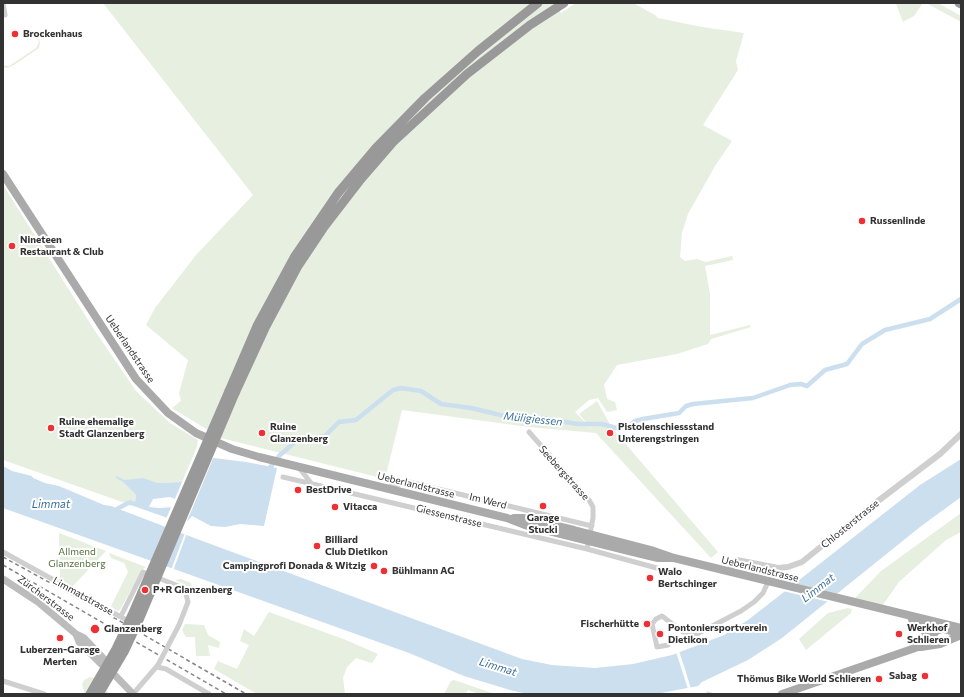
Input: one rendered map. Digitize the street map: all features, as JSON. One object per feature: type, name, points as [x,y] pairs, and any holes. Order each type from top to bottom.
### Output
[{"type":"highway","points":[[491,40],[496,33],[532,3]]},
{"type":"highway","points":[[100,694],[124,652],[154,586],[257,326],[295,256],[338,193],[402,120],[442,82],[491,40],[538,3]]},
{"type":"highway","points":[[393,142],[398,134],[414,118],[465,72],[554,3]]},
{"type":"highway","points":[[90,694],[116,649],[232,392],[303,259],[348,195],[393,142],[442,96],[488,56],[530,25],[564,3]]},
{"type":"main road","name":"Ueberlandstrasse","points":[[3,174],[130,371],[148,394],[168,413],[196,433],[232,449],[267,459],[507,518],[525,525],[655,551],[674,558],[911,617],[916,621],[939,625],[961,635]]},
{"type":"main road","name":"Zürcherstrasse","points":[[3,579],[43,606],[76,634],[79,642],[107,667],[133,694]]},
{"type":"main road","points":[[911,617],[914,624],[926,632],[925,645]]},
{"type":"main road","points":[[782,694],[794,692],[925,645],[940,635],[939,625],[961,628]]},
{"type":"main road","points":[[925,645],[940,644],[961,635]]},
{"type":"street","points":[[3,4],[4,15]]},
{"type":"street","name":"Seebergstrasse","points":[[529,432],[589,500],[593,507],[590,538]]},
{"type":"street","name":"Chlosterstrasse","points":[[730,572],[732,564],[737,560],[778,568],[788,567],[802,562],[874,504],[940,454],[961,434]]},
{"type":"street","points":[[298,466],[312,483]]},
{"type":"street","name":"Giessenstrasse","points":[[283,477],[587,549],[675,573]]},
{"type":"street","name":"Im Werd","points":[[385,488],[409,482],[592,526]]},
{"type":"street","points":[[587,549],[590,538]]},
{"type":"street","name":"Limmatstrasse","points":[[3,552],[139,627]]},
{"type":"street","name":"Limmatstrasse","points":[[121,616],[143,572],[181,587],[186,594],[188,602],[158,666],[133,694]]},
{"type":"street","points":[[668,645],[658,647],[652,624],[656,619],[662,616],[683,632],[697,634],[741,611],[754,602],[763,593],[768,582]]},
{"type":"street","points":[[158,666],[166,669],[209,694]]},
{"type":"street","points":[[3,681],[44,694]]},
{"type":"green space","points":[[103,3],[554,3],[561,13],[576,3],[633,3],[658,18],[702,27],[744,33],[736,61],[738,70],[703,125],[732,141],[715,166],[688,214],[682,233],[680,257],[685,261],[697,259],[706,262],[732,256],[733,260],[705,266],[710,294],[710,335],[750,325],[751,327],[711,339],[708,344],[677,354],[617,365],[604,385],[607,399],[615,402],[617,410],[607,412],[598,398],[589,400],[575,412],[594,431],[579,414],[597,401],[612,428],[718,552],[711,558],[596,433],[529,427],[402,410],[385,479],[221,438],[172,408],[181,401],[179,393],[188,360],[146,325],[155,308],[196,255],[253,195]]},
{"type":"green space","points":[[891,3],[923,3],[914,16],[903,22],[896,4]]},
{"type":"green space","points":[[926,3],[938,3],[961,16],[961,22]]},
{"type":"green space","points":[[35,33],[40,42],[39,48],[14,65],[7,68],[3,67],[3,65],[9,66],[36,48],[39,42]]},
{"type":"green space","points":[[3,185],[95,331],[136,391],[170,423],[198,440],[196,451],[182,482],[158,483],[125,480],[118,477],[116,478],[123,482],[136,495],[135,502],[126,501],[125,503],[3,460]]},
{"type":"green space","points":[[961,513],[961,532],[946,540],[899,582],[882,606],[854,599],[881,571]]},
{"type":"green space","name":"Allmend Glanzenberg","points":[[59,533],[106,551],[72,587],[60,580]]},
{"type":"green space","points":[[109,553],[146,567],[142,570],[120,610],[117,611],[111,606],[128,572],[124,563],[111,558]]},
{"type":"green space","points":[[181,579],[191,583],[193,590],[189,591],[185,585],[175,580]]},
{"type":"green space","points":[[848,608],[852,609],[851,613],[806,650],[799,639],[828,613]]},
{"type":"green space","points":[[269,612],[346,640],[378,654],[372,663],[356,658],[347,667],[343,678],[345,694],[257,694],[214,669],[218,661],[237,669],[249,645],[240,641],[244,629],[254,636]]},
{"type":"green space","points":[[185,624],[204,625],[208,635],[220,642],[219,648],[208,645],[210,656],[196,656],[195,637],[186,637],[182,630]]},
{"type":"green space","points":[[90,677],[97,679],[105,686],[109,694],[85,694],[82,685],[84,680]]},
{"type":"green space","points":[[454,680],[495,694],[479,694],[468,690],[465,694],[444,694],[451,681]]},
{"type":"water","points":[[196,451],[214,458],[277,468],[264,526],[240,524],[225,527],[211,526],[192,516],[185,524],[125,503],[130,500],[135,502],[136,495],[123,482],[116,478],[116,476],[125,480],[143,478],[158,483],[182,482]],"holes":[[[170,497],[183,502],[175,507],[149,507],[153,499]]]},
{"type":"water","name":"Limmat","points":[[961,459],[961,497],[920,527],[782,638],[748,660],[702,682],[698,686],[656,694],[528,694],[510,690],[464,676],[409,653],[3,508],[3,466],[12,471],[32,476],[33,478],[45,483],[59,486],[104,505],[111,506],[522,659],[552,665],[595,668],[633,664],[672,655],[724,635],[748,620],[920,485]]},
{"type":"pier","points":[[196,449],[214,456],[185,526],[166,519],[172,505],[181,503],[174,501]]},
{"type":"pier","points":[[185,533],[187,533],[173,571],[171,570]]},
{"type":"pier","points":[[793,583],[839,594],[829,602],[783,591]]},
{"type":"pier","points":[[679,651],[691,689],[688,689],[676,652]]},
{"type":"waterway","name":"Müligiessen","points":[[268,470],[280,455],[295,442],[325,436],[339,422],[356,420],[393,390],[401,388],[421,391],[441,404],[471,408],[524,420],[543,418],[577,424],[602,424],[616,428],[628,427],[635,421],[679,413],[686,406],[693,404],[753,398],[790,385],[801,384],[807,386],[825,370],[847,364],[862,344],[885,330],[930,319],[961,299]]},
{"type":"waterway","name":"Müligiessen","points":[[117,509],[128,503],[132,503]]},
{"type":"waterway","points":[[707,692],[713,694]]},
{"type":"railway","points":[[3,557],[118,620],[246,694]]},
{"type":"railway","points":[[3,565],[226,694]]},
{"type":"place","name":"Brockenhaus","points":[[15,34]]},
{"type":"place","name":"Russenlinde","points":[[862,221]]},
{"type":"place","name":"Nineteen Restaurant & Club","points":[[12,246]]},
{"type":"place","name":"Ruine ehemalige Stadt Glanzenberg","points":[[51,428]]},
{"type":"place","name":"Ruine Glanzenberg","points":[[262,433]]},
{"type":"place","name":"Pistolenschiessstand Unterengstringen","points":[[610,433]]},
{"type":"place","name":"BestDrive","points":[[298,490]]},
{"type":"place","name":"Garage Stucki","points":[[543,506]]},
{"type":"place","name":"Vitacca","points":[[335,507]]},
{"type":"place","name":"Billiard Club Dietikon","points":[[317,546]]},
{"type":"place","name":"Campingprofi Donada & Witzig","points":[[374,566]]},
{"type":"place","name":"Bühlmann AG","points":[[384,571]]},
{"type":"place","name":"Walo Bertschinger","points":[[650,578]]},
{"type":"place","name":"P+R Glanzenberg","points":[[145,590]]},
{"type":"place","name":"Fischerhütte","points":[[647,624]]},
{"type":"place","name":"Glanzenberg","points":[[95,629]]},
{"type":"place","name":"Pontoniersportverein Dietikon","points":[[660,634]]},
{"type":"place","name":"Werkhof Schlieren","points":[[899,634]]},
{"type":"place","name":"Luberzen-Garage Merten","points":[[60,638]]},
{"type":"place","name":"Sabag","points":[[925,676]]},
{"type":"place","name":"Thömus Bike World Schlieren","points":[[879,679]]}]
